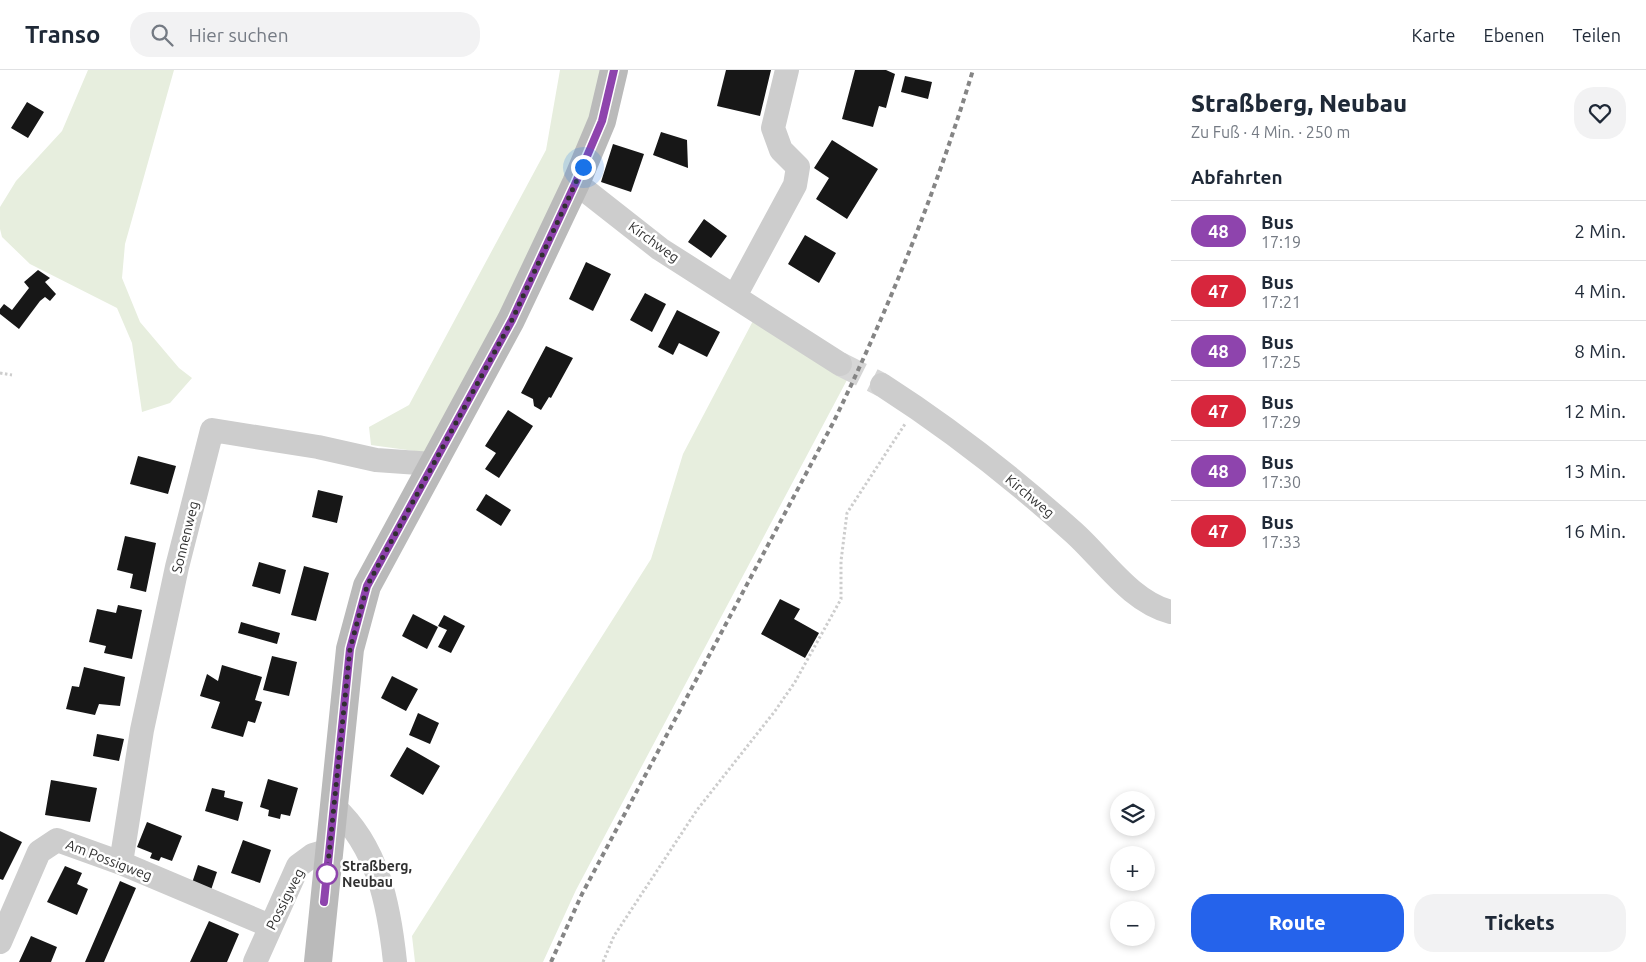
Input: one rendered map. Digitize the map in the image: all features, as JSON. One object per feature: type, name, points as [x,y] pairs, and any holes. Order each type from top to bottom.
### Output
[{"type":"main road","points":[[318,962],[350,649],[367,586],[512,320],[602,121],[614,70]]},
{"type":"street","points":[[735,296],[795,185],[798,167],[781,150],[773,128],[787,70]]},
{"type":"street","name":"Kirchweg","points":[[576,182],[660,249],[840,364]]},
{"type":"street","name":"Kirchweg","points":[[882,385],[917,407],[990,462],[1073,532],[1133,591],[1161,610],[1171,612]]},
{"type":"street","name":"Sonnenweg","points":[[121,863],[142,730],[177,567],[212,430],[318,447],[376,460],[432,464]]},
{"type":"street","points":[[334,807],[350,822],[362,840],[380,879],[391,922],[395,962]]},
{"type":"street","name":"Am Possigweg","points":[[0,942],[39,852],[57,840],[121,863],[270,926]]},
{"type":"street","name":"Possigweg","points":[[255,962],[298,866],[313,856],[330,850]]},
{"type":"path","points":[[0,373],[12,375]]},
{"type":"path","points":[[603,962],[614,936],[697,810],[776,711],[841,600],[841,561],[847,512],[917,407]]},
{"type":"green space","points":[[88,70],[174,70],[125,244],[122,278],[140,322],[179,368],[192,378],[170,403],[142,412],[132,343],[117,308],[30,264],[2,237],[0,229],[0,207],[16,181],[62,131]]},
{"type":"green space","points":[[560,70],[604,70],[593,120],[507,308],[429,453],[371,445],[369,427],[409,405],[546,150]]},
{"type":"green space","points":[[754,319],[847,380],[576,890],[543,962],[415,962],[412,936],[651,559],[683,454]]},
{"type":"building","points":[[726,70],[771,70],[760,116],[717,106]]},
{"type":"building","points":[[855,70],[886,70],[895,74],[886,108],[879,106],[873,127],[842,119]]},
{"type":"building","points":[[905,76],[932,82],[928,99],[901,92]]},
{"type":"building","points":[[27,102],[44,112],[28,138],[11,128]]},
{"type":"building","points":[[661,132],[687,140],[688,168],[653,155]]},
{"type":"building","points":[[832,140],[878,169],[847,219],[816,199],[829,178],[814,168]]},
{"type":"building","points":[[613,144],[644,154],[631,192],[601,182]]},
{"type":"building","points":[[704,219],[727,236],[711,258],[688,242]]},
{"type":"building","points":[[805,235],[836,253],[819,283],[788,264]]},
{"type":"building","points":[[586,262],[611,274],[593,311],[569,299]]},
{"type":"building","points":[[38,270],[50,278],[45,282],[56,294],[50,301],[45,297],[40,301],[19,329],[0,314],[0,309],[4,304],[12,310],[29,288],[24,282]]},
{"type":"building","points":[[645,293],[666,304],[652,332],[630,320]]},
{"type":"building","points":[[677,310],[720,332],[707,357],[679,343],[673,355],[658,347]]},
{"type":"building","points":[[546,346],[573,358],[551,398],[549,397],[541,410],[534,406],[533,399],[521,393]]},
{"type":"building","points":[[508,410],[533,426],[499,478],[485,469],[496,453],[485,446]]},
{"type":"building","points":[[138,456],[176,466],[168,494],[130,484]]},
{"type":"building","points":[[318,490],[343,496],[337,523],[312,517]]},
{"type":"building","points":[[486,494],[511,510],[501,526],[476,510]]},
{"type":"building","points":[[125,536],[156,543],[146,592],[130,588],[133,574],[117,570]]},
{"type":"building","points":[[259,562],[286,570],[280,594],[252,586]]},
{"type":"building","points":[[304,566],[329,573],[316,621],[291,615]]},
{"type":"building","points":[[780,599],[800,609],[794,619],[819,633],[805,658],[761,634]]},
{"type":"building","points":[[118,605],[142,610],[132,659],[104,653],[106,646],[89,642],[97,609],[116,613]]},
{"type":"building","points":[[413,614],[438,627],[427,649],[402,636]]},
{"type":"building","points":[[444,615],[465,626],[451,653],[438,647],[447,630],[438,626]]},
{"type":"building","points":[[241,622],[280,633],[277,644],[238,633]]},
{"type":"building","points":[[272,656],[297,662],[289,696],[263,690]]},
{"type":"building","points":[[222,665],[262,677],[255,700],[262,702],[255,723],[248,721],[243,737],[211,728],[220,702],[200,696],[207,674],[218,681]]},
{"type":"building","points":[[84,667],[125,677],[120,706],[99,704],[95,715],[66,709],[72,686],[79,687]]},
{"type":"building","points":[[392,676],[418,689],[406,711],[381,698]]},
{"type":"building","points":[[418,713],[439,723],[430,744],[409,735]]},
{"type":"building","points":[[97,734],[124,739],[119,761],[93,756]]},
{"type":"building","points":[[407,747],[440,766],[423,795],[390,776]]},
{"type":"building","points":[[268,779],[298,788],[290,816],[281,814],[280,819],[268,816],[269,810],[260,807]]},
{"type":"building","points":[[51,780],[97,788],[90,822],[45,815]]},
{"type":"building","points":[[212,788],[225,791],[224,797],[243,802],[238,821],[205,811]]},
{"type":"building","points":[[147,822],[182,836],[172,861],[161,857],[159,861],[150,858],[152,853],[137,847]]},
{"type":"building","points":[[0,831],[22,842],[3,880],[0,879]]},
{"type":"building","points":[[243,840],[271,850],[260,883],[231,873]]},
{"type":"building","points":[[198,865],[217,872],[211,890],[192,883]]},
{"type":"building","points":[[65,866],[82,873],[77,884],[88,889],[77,915],[47,902]]},
{"type":"building","points":[[120,881],[136,888],[104,962],[85,962]]},
{"type":"building","points":[[209,921],[239,934],[227,962],[190,962]]},
{"type":"building","points":[[31,936],[57,947],[51,962],[19,962]]},
{"type":"tunnel","points":[[840,364],[882,385]]},
{"type":"railway","points":[[551,962],[582,894],[833,423],[854,380],[892,293],[927,205],[973,70]]},
{"type":"bus line","name":"48","points":[[324,902],[350,649],[367,586],[512,320],[602,121],[614,70]]},
{"type":"place","name":"Straßberg, Neubau","points":[[327,874]]},
{"type":"route","points":[[327,874],[350,649],[367,586],[512,320],[583,167]]}]
